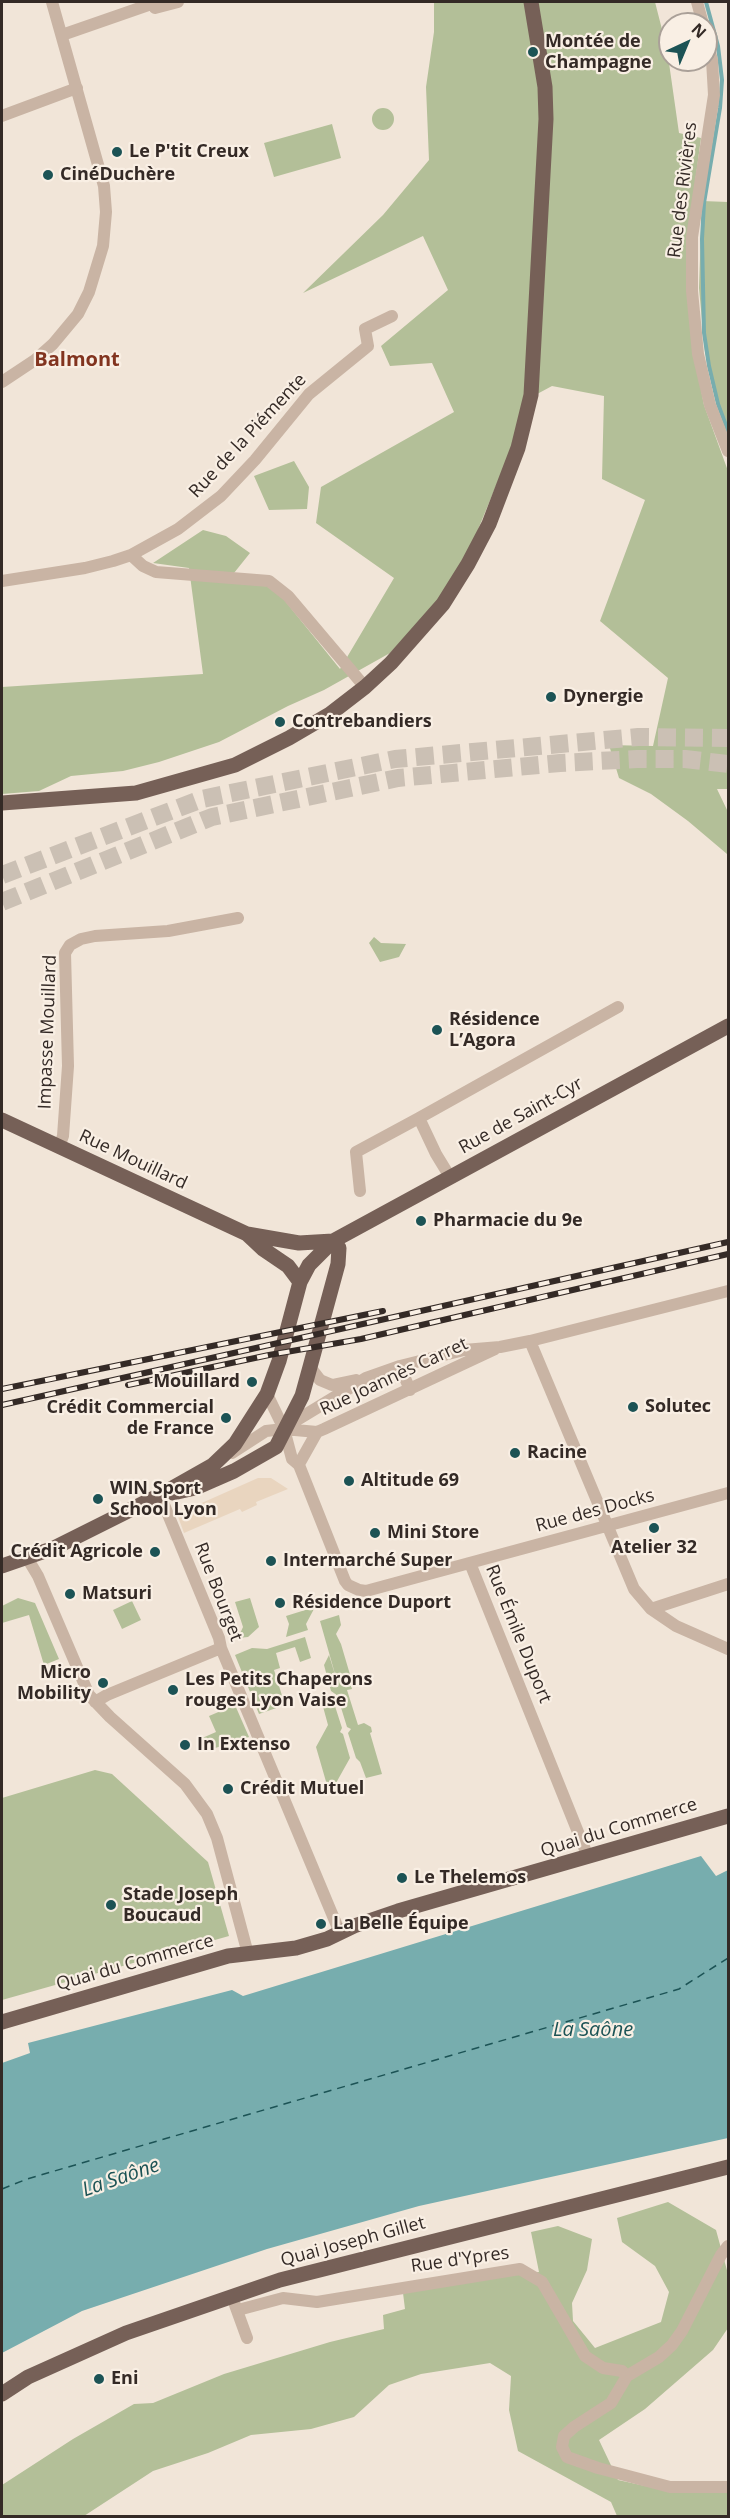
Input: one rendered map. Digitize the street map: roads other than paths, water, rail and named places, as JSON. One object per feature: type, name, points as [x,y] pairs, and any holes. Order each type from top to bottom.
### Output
[{"type":"main road","points":[[2,803],[136,793],[235,765],[330,714],[365,687],[420,632],[443,604],[489,524],[506,484],[518,448],[531,395],[546,119],[545,87],[531,2]]},
{"type":"main road","name":"Rue de Saint-Cyr","points":[[2,1566],[54,1548],[160,1495],[213,1465],[235,1444],[267,1394],[279,1361],[300,1282],[309,1265],[333,1241],[729,1026]]},
{"type":"main road","name":"Rue Mouillard","points":[[2,1120],[248,1234],[299,1243],[333,1241]]},
{"type":"main road","name":"Rue Mouillard","points":[[248,1234],[262,1249],[288,1266],[300,1282]]},
{"type":"main road","name":"Rue de Saint-Cyr","points":[[160,1495],[195,1488],[234,1471],[276,1447],[298,1406],[310,1367],[338,1264],[339,1248],[333,1241]]},
{"type":"main road","name":"Quai du Commerce","points":[[2,2022],[228,1956],[296,1948],[398,1911],[729,1816]]},
{"type":"main road","name":"Quai Joseph Gillet","points":[[2,2394],[28,2378],[126,2333],[235,2303],[280,2280],[729,2166]]},
{"type":"street","points":[[2,382],[35,360],[53,344],[78,314],[89,292],[103,246],[106,212],[104,186],[52,2]]},
{"type":"street","points":[[62,34],[153,2],[155,8],[178,2]]},
{"type":"street","name":"Rue des Rivières","points":[[713,72],[714,95],[692,237],[692,291],[698,354],[710,405],[729,452]]},
{"type":"street","points":[[2,116],[77,88]]},
{"type":"street","name":"Rue de la Piémente","points":[[2,581],[85,568],[131,555],[178,529],[221,496],[255,460],[309,394],[368,346],[366,329],[393,316]]},
{"type":"street","points":[[131,555],[143,566],[156,572],[269,581],[288,596],[365,687]]},
{"type":"street","name":"Impasse Mouillard","points":[[59,1147],[63,1136],[68,1066],[65,953],[70,945],[88,938],[168,931],[238,918]]},
{"type":"street","points":[[360,1191],[356,1152],[618,1007]]},
{"type":"street","points":[[419,1118],[450,1177]]},
{"type":"street","name":"Rue Joannès Carret","points":[[284,1429],[298,1418],[366,1378],[400,1366],[464,1350],[500,1347],[530,1341],[729,1291]]},
{"type":"street","points":[[530,1341],[568,1437],[634,1589],[651,1609],[676,1626],[729,1649]]},
{"type":"street","name":"Rue Joannès Carret","points":[[284,1429],[317,1432],[500,1347]]},
{"type":"street","points":[[400,1366],[410,1390]]},
{"type":"street","points":[[310,1367],[320,1380],[332,1384],[366,1378]]},
{"type":"street","points":[[267,1394],[284,1429]]},
{"type":"street","name":"Rue Émile Duport","points":[[284,1429],[292,1459],[299,1464],[345,1581],[353,1588],[366,1591],[470,1563],[588,1857]]},
{"type":"street","name":"Rue de Saint-Cyr","points":[[213,1465],[266,1431],[284,1429]]},
{"type":"street","points":[[299,1464],[317,1432]]},
{"type":"street","name":"Rue des Docks","points":[[470,1563],[729,1493]]},
{"type":"street","name":"Rue Bourget","points":[[160,1495],[340,1933]]},
{"type":"street","points":[[26,1556],[44,1590],[89,1695],[185,1784],[207,1814],[217,1838],[248,1954]]},
{"type":"street","points":[[651,1609],[729,1584]]},
{"type":"street","points":[[95,1702],[221,1648]]},
{"type":"street","points":[[729,2246],[721,2255],[682,2331],[672,2345],[627,2376],[611,2403],[574,2427],[564,2436],[562,2447],[567,2457],[598,2468],[670,2487],[729,2487]]},
{"type":"street","name":"Rue d'Ypres","points":[[235,2303],[283,2298],[317,2302],[520,2269],[542,2282],[585,2356],[603,2368],[622,2371],[627,2376]]},
{"type":"street","points":[[235,2303],[247,2338]]},
{"type":"water","name":"La Saône","points":[[701,1856],[716,1876],[728,1870],[728,2138],[419,2206],[267,2249],[82,2311],[2,2353],[2,2063],[30,2053],[28,2043],[232,1990],[243,1996]]},
{"type":"waterway","points":[[706,2],[718,46],[722,80],[720,108],[704,203],[702,239],[704,333],[718,404],[728,431]]},
{"type":"tunnel","points":[[2,875],[202,799],[395,759],[638,737],[728,738]]},
{"type":"tunnel","points":[[2,902],[212,817],[398,778],[560,763],[637,759],[685,759],[728,764]]},
{"type":"railway","points":[[2,1405],[728,1242]]},
{"type":"railway","points":[[128,1385],[269,1355],[361,1339],[728,1254]]},
{"type":"railway","points":[[2,1389],[383,1311]]},
{"type":"place","name":"Montée de Champagne","points":[[533,52]]},
{"type":"place","name":"Le P'tit Creux","points":[[117,152]]},
{"type":"place","name":"CinéDuchère","points":[[48,175]]},
{"type":"place","name":"Dynergie","points":[[551,697]]},
{"type":"place","name":"Contrebandiers","points":[[280,722]]},
{"type":"place","name":"Résidence L’Agora","points":[[437,1030]]},
{"type":"place","name":"Pharmacie du 9e","points":[[421,1221]]},
{"type":"place","name":"Mouillard","points":[[252,1382]]},
{"type":"place","name":"Solutec","points":[[633,1407]]},
{"type":"place","name":"Crédit Commercial de France","points":[[226,1418]]},
{"type":"place","name":"Racine","points":[[515,1453]]},
{"type":"place","name":"Altitude 69","points":[[349,1481]]},
{"type":"place","name":"WIN Sport School Lyon","points":[[98,1499]]},
{"type":"place","name":"Atelier 32","points":[[654,1528]]},
{"type":"place","name":"Mini Store","points":[[375,1533]]},
{"type":"place","name":"Crédit Agricole","points":[[155,1552]]},
{"type":"place","name":"Intermarché Super","points":[[271,1561]]},
{"type":"place","name":"Matsuri","points":[[70,1594]]},
{"type":"place","name":"Résidence Duport","points":[[280,1603]]},
{"type":"place","name":"Micro Mobility","points":[[103,1683]]},
{"type":"place","name":"Les Petits Chaperons rouges Lyon Vaise","points":[[173,1690]]},
{"type":"place","name":"In Extenso","points":[[185,1745]]},
{"type":"place","name":"Crédit Mutuel","points":[[228,1789]]},
{"type":"place","name":"Le Thelemos","points":[[402,1878]]},
{"type":"place","name":"Stade Joseph Boucaud","points":[[111,1905]]},
{"type":"place","name":"La Belle Équipe","points":[[321,1924]]},
{"type":"place","name":"Eni","points":[[99,2379]]},
{"type":"district","name":"Balmont","points":[[77,360]]}]
